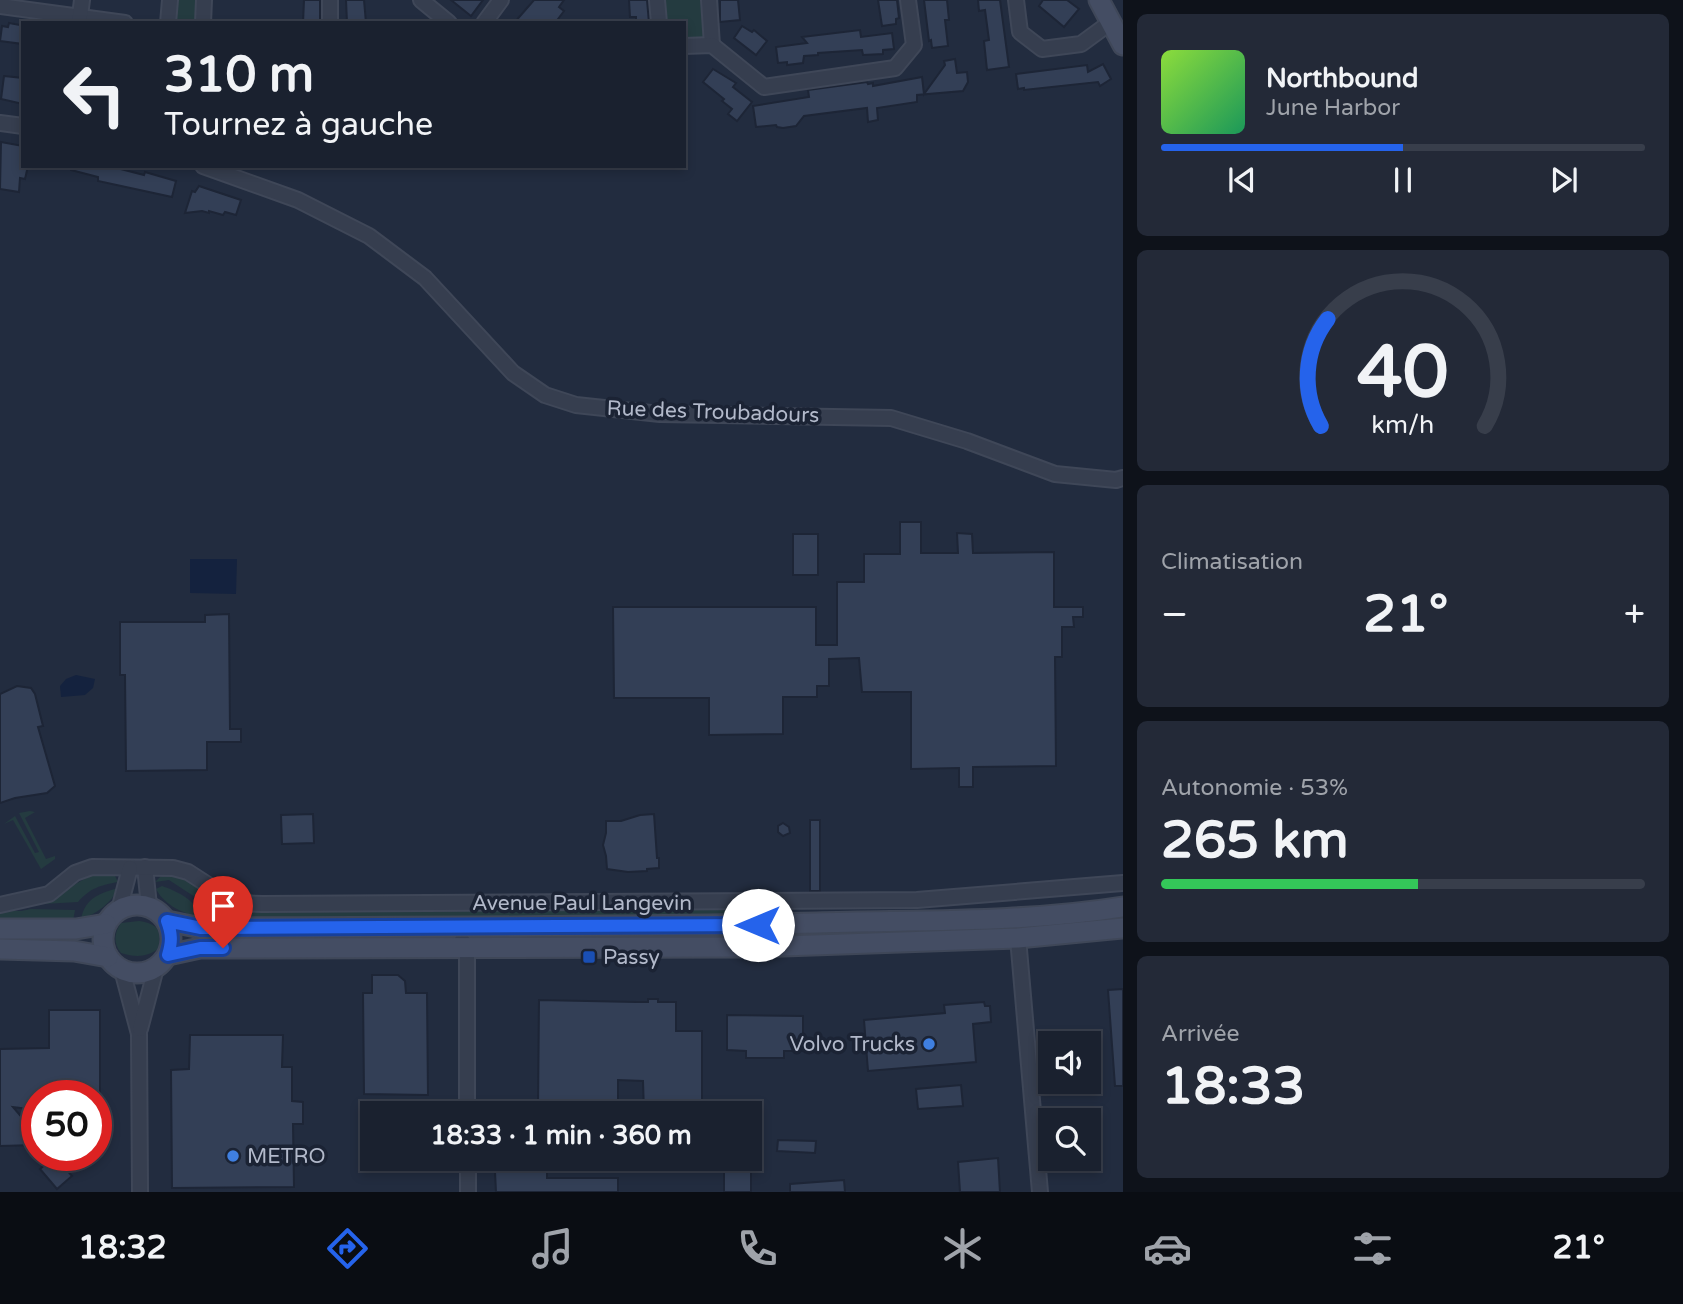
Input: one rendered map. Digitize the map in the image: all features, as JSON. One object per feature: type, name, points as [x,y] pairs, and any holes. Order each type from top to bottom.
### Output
[{"type":"main road","points":[[1099,0],[1123,45]]},
{"type":"main road","points":[[0,929],[76,929],[113,917],[139,904],[159,912],[167,921],[172,944],[162,961]]},
{"type":"main road","name":"Avenue Paul Langevin","points":[[167,921],[201,928],[758,925],[1014,918],[1123,907]]},
{"type":"main road","points":[[113,917],[103,935],[104,947],[115,964]]},
{"type":"main road","points":[[0,949],[74,951],[139,973],[162,961],[200,948],[758,947],[1018,939],[1123,928]]},
{"type":"street","points":[[0,6],[80,20],[82,0]]},
{"type":"street","points":[[168,21],[170,0]]},
{"type":"street","points":[[203,21],[204,0]]},
{"type":"street","points":[[330,21],[331,0]]},
{"type":"street","points":[[421,0],[447,21]]},
{"type":"street","points":[[485,21],[501,0]]},
{"type":"street","points":[[657,0],[659,21]]},
{"type":"street","points":[[709,0],[712,45]]},
{"type":"street","points":[[686,46],[712,45],[764,87],[895,68],[914,45],[908,0]]},
{"type":"street","points":[[1016,0],[1020,32],[1042,48],[1081,44],[1111,22]]},
{"type":"street","points":[[0,123],[21,126]]},
{"type":"street","name":"Rue des Troubadours","points":[[209,168],[298,200],[369,236],[425,278],[513,373],[545,395],[576,405],[660,414],[891,418],[1055,474],[1116,480],[1123,478]]},
{"type":"street","points":[[0,905],[49,894],[75,873],[92,867],[173,868],[188,872],[236,902],[263,904],[918,900],[1123,883]]},
{"type":"street","points":[[145,867],[149,906]]},
{"type":"street","points":[[113,917],[130,868]]},
{"type":"street","points":[[758,947],[760,903]]},
{"type":"street","points":[[455,927],[467,949],[467,1101]]},
{"type":"street","points":[[1018,939],[1040,1192]]},
{"type":"street","points":[[140,1192],[139,1034],[162,961]]},
{"type":"street","points":[[115,964],[139,1034]]},
{"type":"street","points":[[468,1171],[468,1192]]},
{"type":"green space","points":[[174,0],[198,0],[196,21],[174,20]]},
{"type":"green space","points":[[657,0],[709,0],[712,45],[686,47],[686,21],[659,21]]},
{"type":"green space","points":[[35,812],[25,818],[46,859],[55,856],[55,859],[41,869],[13,820],[4,824],[15,816],[35,853],[39,852],[19,813]]},
{"type":"green space","points":[[98,874],[115,876],[118,882],[96,888],[78,902],[43,904],[84,880]]},
{"type":"green space","points":[[168,874],[184,877],[206,892],[198,899],[169,880],[155,882]]},
{"type":"green space","points":[[227,879],[255,896],[238,894],[221,884]]},
{"type":"green space","points":[[162,886],[191,902],[199,918],[180,911],[164,900],[156,889]]},
{"type":"green space","points":[[118,888],[103,907],[81,919],[90,901],[99,894]]},
{"type":"green space","points":[[213,896],[736,908],[739,916],[206,920],[206,905]]},
{"type":"green space","points":[[75,910],[73,921],[0,923],[0,911]]},
{"type":"green space","points":[[139,921],[151,924],[157,929],[158,949],[140,956],[121,953],[116,934],[121,923]]},
{"type":"water","points":[[190,559],[237,559],[236,594],[190,593]]},
{"type":"water","points":[[76,675],[95,679],[93,688],[85,695],[61,697],[60,686],[66,679]]},
{"type":"building","points":[[304,0],[320,0],[320,21],[303,21]]},
{"type":"building","points":[[346,0],[364,0],[366,21],[347,21]]},
{"type":"building","points":[[451,0],[483,0],[471,16]]},
{"type":"building","points":[[534,0],[564,0],[559,7],[564,11],[556,21],[516,21]]},
{"type":"building","points":[[629,0],[647,0],[649,21],[636,21],[636,17],[630,17]]},
{"type":"building","points":[[720,0],[738,0],[740,20],[720,22]]},
{"type":"building","points":[[878,0],[897,0],[899,18],[896,19],[896,24],[882,26]]},
{"type":"building","points":[[924,0],[947,0],[949,20],[945,20],[948,46],[932,48]]},
{"type":"building","points":[[978,0],[1000,0],[1009,67],[987,70],[984,41],[989,40],[985,10],[979,11]]},
{"type":"building","points":[[1043,0],[1067,0],[1079,9],[1064,27],[1039,6]]},
{"type":"building","points":[[9,23],[20,25],[21,44],[0,41],[2,26],[8,27]]},
{"type":"building","points":[[742,26],[752,32],[754,30],[767,41],[756,55],[734,38]]},
{"type":"building","points":[[860,30],[861,37],[892,33],[894,49],[883,50],[883,54],[863,55],[862,50],[818,53],[804,56],[803,63],[778,63],[776,47],[807,43],[802,37]]},
{"type":"building","points":[[955,59],[957,73],[967,72],[968,82],[963,91],[917,95],[917,102],[877,108],[878,120],[868,122],[867,108],[804,116],[796,126],[756,127],[753,106],[809,97],[808,90],[867,82],[873,83],[873,86],[922,77],[924,94],[945,65],[944,61]]},
{"type":"building","points":[[1103,64],[1111,79],[1100,86],[1098,82],[1018,89],[1016,74],[1087,65],[1088,72]]},
{"type":"building","points":[[713,69],[736,83],[733,87],[752,102],[737,121],[728,114],[732,109],[722,101],[724,99],[703,82]]},
{"type":"building","points":[[4,76],[21,78],[21,104],[1,99]]},
{"type":"building","points":[[1,142],[21,146],[21,168],[28,168],[25,179],[20,178],[19,192],[0,189]]},
{"type":"building","points":[[117,168],[144,175],[145,172],[176,181],[172,197],[98,181],[98,177],[71,170]]},
{"type":"building","points":[[199,186],[241,200],[236,215],[209,211],[185,213],[192,191],[195,192]]},
{"type":"building","points":[[900,522],[921,522],[921,553],[958,553],[957,533],[972,534],[973,553],[1054,552],[1054,607],[1083,607],[1083,617],[1073,617],[1074,627],[1062,627],[1062,657],[1055,657],[1056,766],[973,767],[973,787],[959,787],[959,768],[911,769],[911,692],[862,692],[859,658],[829,659],[829,686],[817,686],[817,697],[783,697],[783,734],[709,735],[709,698],[614,698],[613,607],[816,607],[816,645],[837,645],[837,582],[864,582],[864,554],[900,554]]},
{"type":"building","points":[[793,534],[818,534],[818,575],[793,575]]},
{"type":"building","points":[[229,614],[230,729],[241,729],[241,742],[207,742],[207,770],[126,771],[125,675],[120,675],[120,622],[205,622],[205,615]]},
{"type":"building","points":[[17,686],[31,688],[35,694],[43,726],[38,727],[55,786],[47,793],[0,803],[0,694]]},
{"type":"building","points":[[313,814],[314,843],[282,844],[281,815]]},
{"type":"building","points":[[654,814],[659,868],[628,872],[607,869],[603,845],[606,821],[621,821]]},
{"type":"building","points":[[810,820],[820,820],[820,891],[810,891]]},
{"type":"building","points":[[783,823],[789,827],[790,833],[783,836],[778,832],[778,826]]},
{"type":"building","points":[[372,975],[398,975],[405,981],[406,993],[427,993],[428,1095],[364,1094],[363,993],[372,993]]},
{"type":"building","points":[[1123,989],[1123,1086],[1115,1086],[1108,990]]},
{"type":"building","points":[[648,999],[658,999],[658,1002],[676,1002],[676,1031],[702,1031],[702,1101],[644,1101],[643,1081],[618,1080],[618,1101],[538,1101],[539,1000],[648,1002]]},
{"type":"building","points":[[984,1002],[985,1006],[990,1006],[991,1022],[973,1024],[976,1062],[868,1071],[864,1020],[945,1013],[944,1005]]},
{"type":"building","points":[[49,1010],[100,1010],[100,1080],[21,1080],[21,1108],[13,1107],[21,1116],[21,1145],[0,1146],[0,1049],[49,1048]]},
{"type":"building","points":[[727,1015],[803,1016],[803,1051],[784,1051],[784,1058],[746,1058],[746,1051],[727,1050]]},
{"type":"building","name":"METRO","points":[[190,1035],[283,1035],[282,1067],[292,1067],[292,1101],[303,1102],[303,1124],[293,1124],[294,1187],[172,1188],[171,1070],[189,1069]]},
{"type":"building","points":[[961,1085],[963,1106],[918,1109],[916,1089]]},
{"type":"building","points":[[778,1140],[816,1141],[815,1153],[777,1151]]},
{"type":"building","points":[[998,1158],[1000,1192],[960,1192],[958,1162]]},
{"type":"building","points":[[42,1171],[68,1171],[72,1176],[57,1189]]},
{"type":"building","points":[[724,1171],[751,1171],[751,1192],[724,1192]]},
{"type":"building","points":[[495,1172],[547,1172],[547,1178],[618,1178],[618,1192],[496,1192]]},
{"type":"building","points":[[844,1180],[845,1192],[790,1192],[790,1184]]},
{"type":"place","name":"Passy","points":[[589,957]]},
{"type":"place","name":"Volvo Trucks","points":[[929,1044]]},
{"type":"place","name":"METRO","points":[[233,1156]]},
{"type":"route","points":[[223,948],[200,948],[168,955],[172,944],[167,921],[201,928],[758,925]]}]
